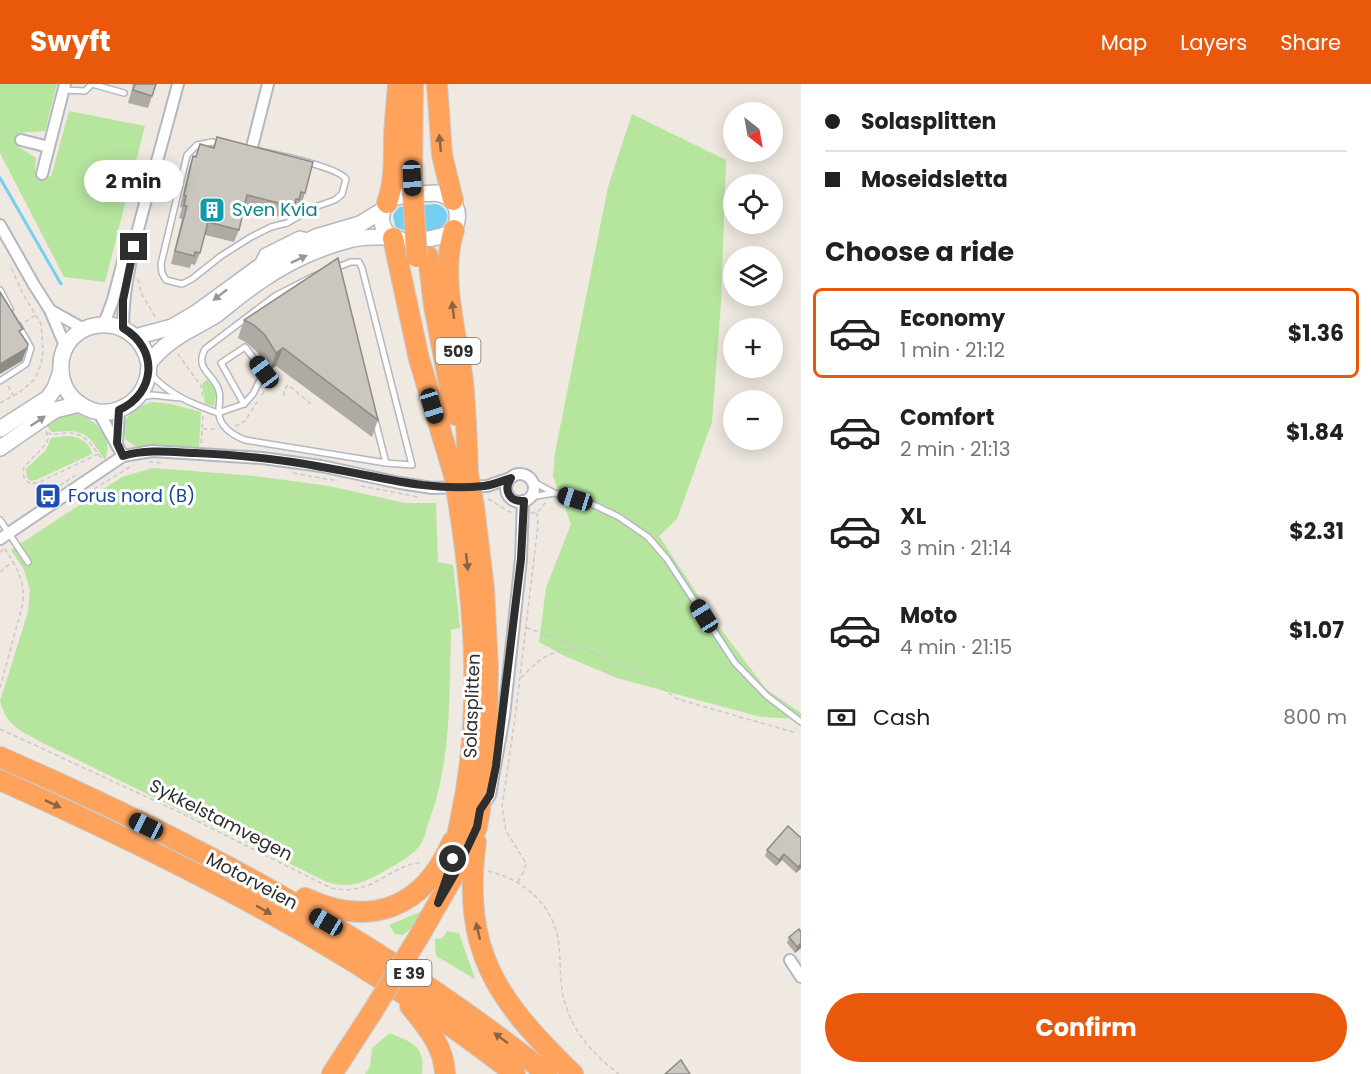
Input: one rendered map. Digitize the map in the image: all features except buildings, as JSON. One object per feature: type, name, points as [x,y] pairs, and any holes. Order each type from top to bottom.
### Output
[{"type":"highway","points":[[385,207],[394,174],[398,84]]},
{"type":"highway","name":"509","points":[[412,84],[424,309],[461,474],[466,507]]},
{"type":"highway","name":"509","points":[[417,177],[423,84]]},
{"type":"highway","points":[[437,84],[442,155],[453,200]]},
{"type":"highway","name":"509","points":[[454,230],[448,263],[463,382],[461,474]]},
{"type":"highway","name":"509","points":[[392,237],[418,359],[461,474]]},
{"type":"highway","name":"Solasplitten","points":[[334,1073],[438,903],[455,852],[472,820],[488,701],[486,616],[466,507]]},
{"type":"highway","name":"Solasplitten","points":[[466,507],[474,697],[472,820]]},
{"type":"highway","name":"Motorveien","points":[[0,758],[125,815],[262,886],[341,931],[465,1011],[547,1074]]},
{"type":"highway","name":"Motorveien","points":[[0,780],[114,832],[231,892],[321,943],[396,989],[515,1074]]},
{"type":"highway","points":[[472,820],[473,899],[477,930],[489,968],[502,995],[518,1018],[573,1074]]},
{"type":"highway","name":"E 39","points":[[262,886],[344,911],[365,912],[387,908],[399,904],[417,892],[433,877],[472,820]]},
{"type":"highway","name":"E 39","points":[[396,989],[438,1044],[444,1060],[445,1074]]},
{"type":"street","points":[[104,324],[113,300],[172,84]]},
{"type":"street","points":[[61,371],[69,393],[80,404],[98,411],[119,410],[138,397],[147,381],[149,368],[144,349],[129,332],[123,300],[141,219],[178,84]]},
{"type":"street","points":[[251,151],[268,84]]},
{"type":"street","points":[[42,174],[64,87]]},
{"type":"street","points":[[21,140],[49,147]]},
{"type":"street","points":[[344,228],[365,216],[380,199],[389,173],[394,141]]},
{"type":"street","points":[[0,429],[48,398],[55,388],[66,348],[71,340],[84,329],[104,324],[129,332],[160,331],[183,321],[270,259],[316,237],[360,224],[401,196],[436,193],[453,200],[459,214],[454,230],[438,238],[352,239],[298,259],[259,282],[217,314],[177,338],[161,350],[149,368]]},
{"type":"street","points":[[385,207],[382,226],[392,237]]},
{"type":"street","points":[[0,225],[33,285],[50,310],[66,348]]},
{"type":"street","points":[[50,310],[84,329]]},
{"type":"street","points":[[0,448],[55,410],[80,404]]},
{"type":"street","points":[[117,443],[119,410]]},
{"type":"street","points":[[98,411],[123,456]]},
{"type":"street","points":[[7,541],[123,456],[133,453],[232,455],[311,465],[417,486],[487,486],[515,476],[525,475],[532,481],[534,489],[527,499],[501,736],[490,795],[472,820]]},
{"type":"street","points":[[511,478],[507,488],[509,495],[515,501],[527,499]]},
{"type":"street","points":[[487,486],[500,494],[509,495]]},
{"type":"street","points":[[790,960],[801,976]]},
{"type":"lane","points":[[64,87],[85,92],[92,84],[124,93]]},
{"type":"lane","points":[[212,142],[251,151],[339,171],[346,179],[345,187],[335,200],[315,207],[288,223],[271,227],[251,237],[221,256],[192,279],[182,284],[166,279],[160,264],[187,155],[197,146],[212,142]]},
{"type":"lane","points":[[358,262],[362,268],[412,465],[386,463],[244,440],[226,430],[218,413],[220,392],[201,364],[201,356],[205,349],[275,297],[336,267],[358,262]]},
{"type":"lane","points":[[336,267],[339,279]]},
{"type":"lane","points":[[0,290],[31,348],[26,364],[2,380]]},
{"type":"lane","points":[[149,368],[158,383],[182,399],[218,413],[244,404],[253,394],[264,372],[246,347],[221,363],[244,404]]},
{"type":"lane","points":[[138,397],[152,395],[182,399]]},
{"type":"lane","points":[[374,417],[386,463]]},
{"type":"lane","points":[[532,481],[554,493],[592,504],[648,537],[667,559],[735,663],[767,696],[801,722]]},
{"type":"lane","points":[[527,499],[554,493]]},
{"type":"lane","points":[[0,520],[7,541],[28,562]]},
{"type":"path","points":[[0,403],[30,384],[40,365],[43,335],[37,315],[22,294],[7,259]]},
{"type":"path","points":[[137,271],[141,293],[160,323]]},
{"type":"path","points":[[18,326],[37,315]]},
{"type":"path","points":[[2,380],[14,396]]},
{"type":"path","points":[[284,396],[284,390],[288,385],[311,404]]},
{"type":"path","points":[[98,454],[35,484],[27,482],[23,474],[24,467],[46,444],[46,432],[51,435],[71,433],[83,436],[98,454],[103,461]]},
{"type":"path","points":[[146,462],[167,463]]},
{"type":"path","points":[[88,492],[124,469],[138,464]]},
{"type":"path","points":[[518,882],[526,863],[506,831],[502,807],[520,679],[538,525],[537,513],[548,501]]},
{"type":"path","points":[[528,513],[537,513]]},
{"type":"path","points":[[0,552],[7,541]]},
{"type":"path","points":[[0,688],[23,603],[22,584],[7,541]]},
{"type":"path","points":[[0,572],[13,561]]},
{"type":"path","points":[[526,628],[555,637],[638,673],[677,699],[793,732],[801,722]]},
{"type":"path","points":[[520,679],[544,657],[557,651],[579,649]]},
{"type":"path","name":"Sykkelstamvegen","points":[[0,729],[177,810],[331,888],[348,891],[360,889],[406,866],[429,861]]},
{"type":"path","points":[[482,870],[501,874],[518,882],[529,889],[541,902],[553,922],[559,946],[563,996],[574,1024],[588,1046],[619,1074]]},
{"type":"green space","points":[[0,84],[57,84],[45,131],[19,133],[17,146],[36,158],[35,173],[51,177],[69,111],[145,126],[105,282],[64,277],[0,153]]},
{"type":"green space","points":[[632,114],[726,162],[726,174],[723,174],[721,303],[712,422],[677,519],[659,536],[717,624],[766,689],[801,713],[801,719],[761,717],[617,678],[567,657],[539,642],[546,588],[571,524],[553,476],[555,453],[608,187]]},
{"type":"green space","points":[[207,379],[216,391],[214,406],[205,404],[202,384]]},
{"type":"green space","points":[[152,402],[171,404],[201,412],[199,448],[137,447],[126,440],[124,426],[129,415],[139,407]]},
{"type":"green space","points":[[73,413],[88,419],[101,429],[107,444],[105,460],[89,438],[79,432],[52,432],[44,423],[55,416]]},
{"type":"green space","points":[[66,436],[83,440],[89,446],[92,454],[36,480],[31,481],[27,478],[26,469],[46,450],[51,438]]},
{"type":"green space","points":[[153,468],[255,476],[329,486],[405,503],[436,503],[438,562],[453,565],[460,628],[451,630],[445,753],[436,801],[421,843],[403,860],[376,876],[349,885],[327,882],[41,742],[15,727],[3,710],[0,701],[28,612],[30,590],[24,570],[11,550],[122,477]]},
{"type":"green space","points":[[422,911],[416,924],[403,935],[395,934],[389,925]]},
{"type":"green space","points":[[447,931],[459,933],[475,979],[436,956],[435,939],[443,938]]},
{"type":"green space","points":[[390,1033],[416,1046],[422,1057],[422,1074],[365,1074],[370,1067],[372,1048]]},
{"type":"water","points":[[436,204],[445,210],[448,216],[442,226],[425,231],[411,231],[395,226],[393,215],[399,207]]},
{"type":"waterway","points":[[0,178],[61,284]]},
{"type":"place","name":"Sven Kvia","points":[[212,210]]},
{"type":"place","name":"Forus nord (B)","points":[[48,496]]},
{"type":"route","points":[[134,247],[123,300],[123,328],[141,342],[147,356],[149,372],[138,397],[119,410],[117,443],[123,456],[152,452],[262,458],[321,466],[432,488],[487,486],[511,478],[508,481],[507,492],[515,501],[524,501],[521,559],[504,716],[490,795],[480,810],[477,827],[456,872],[438,903],[453,859]]}]
